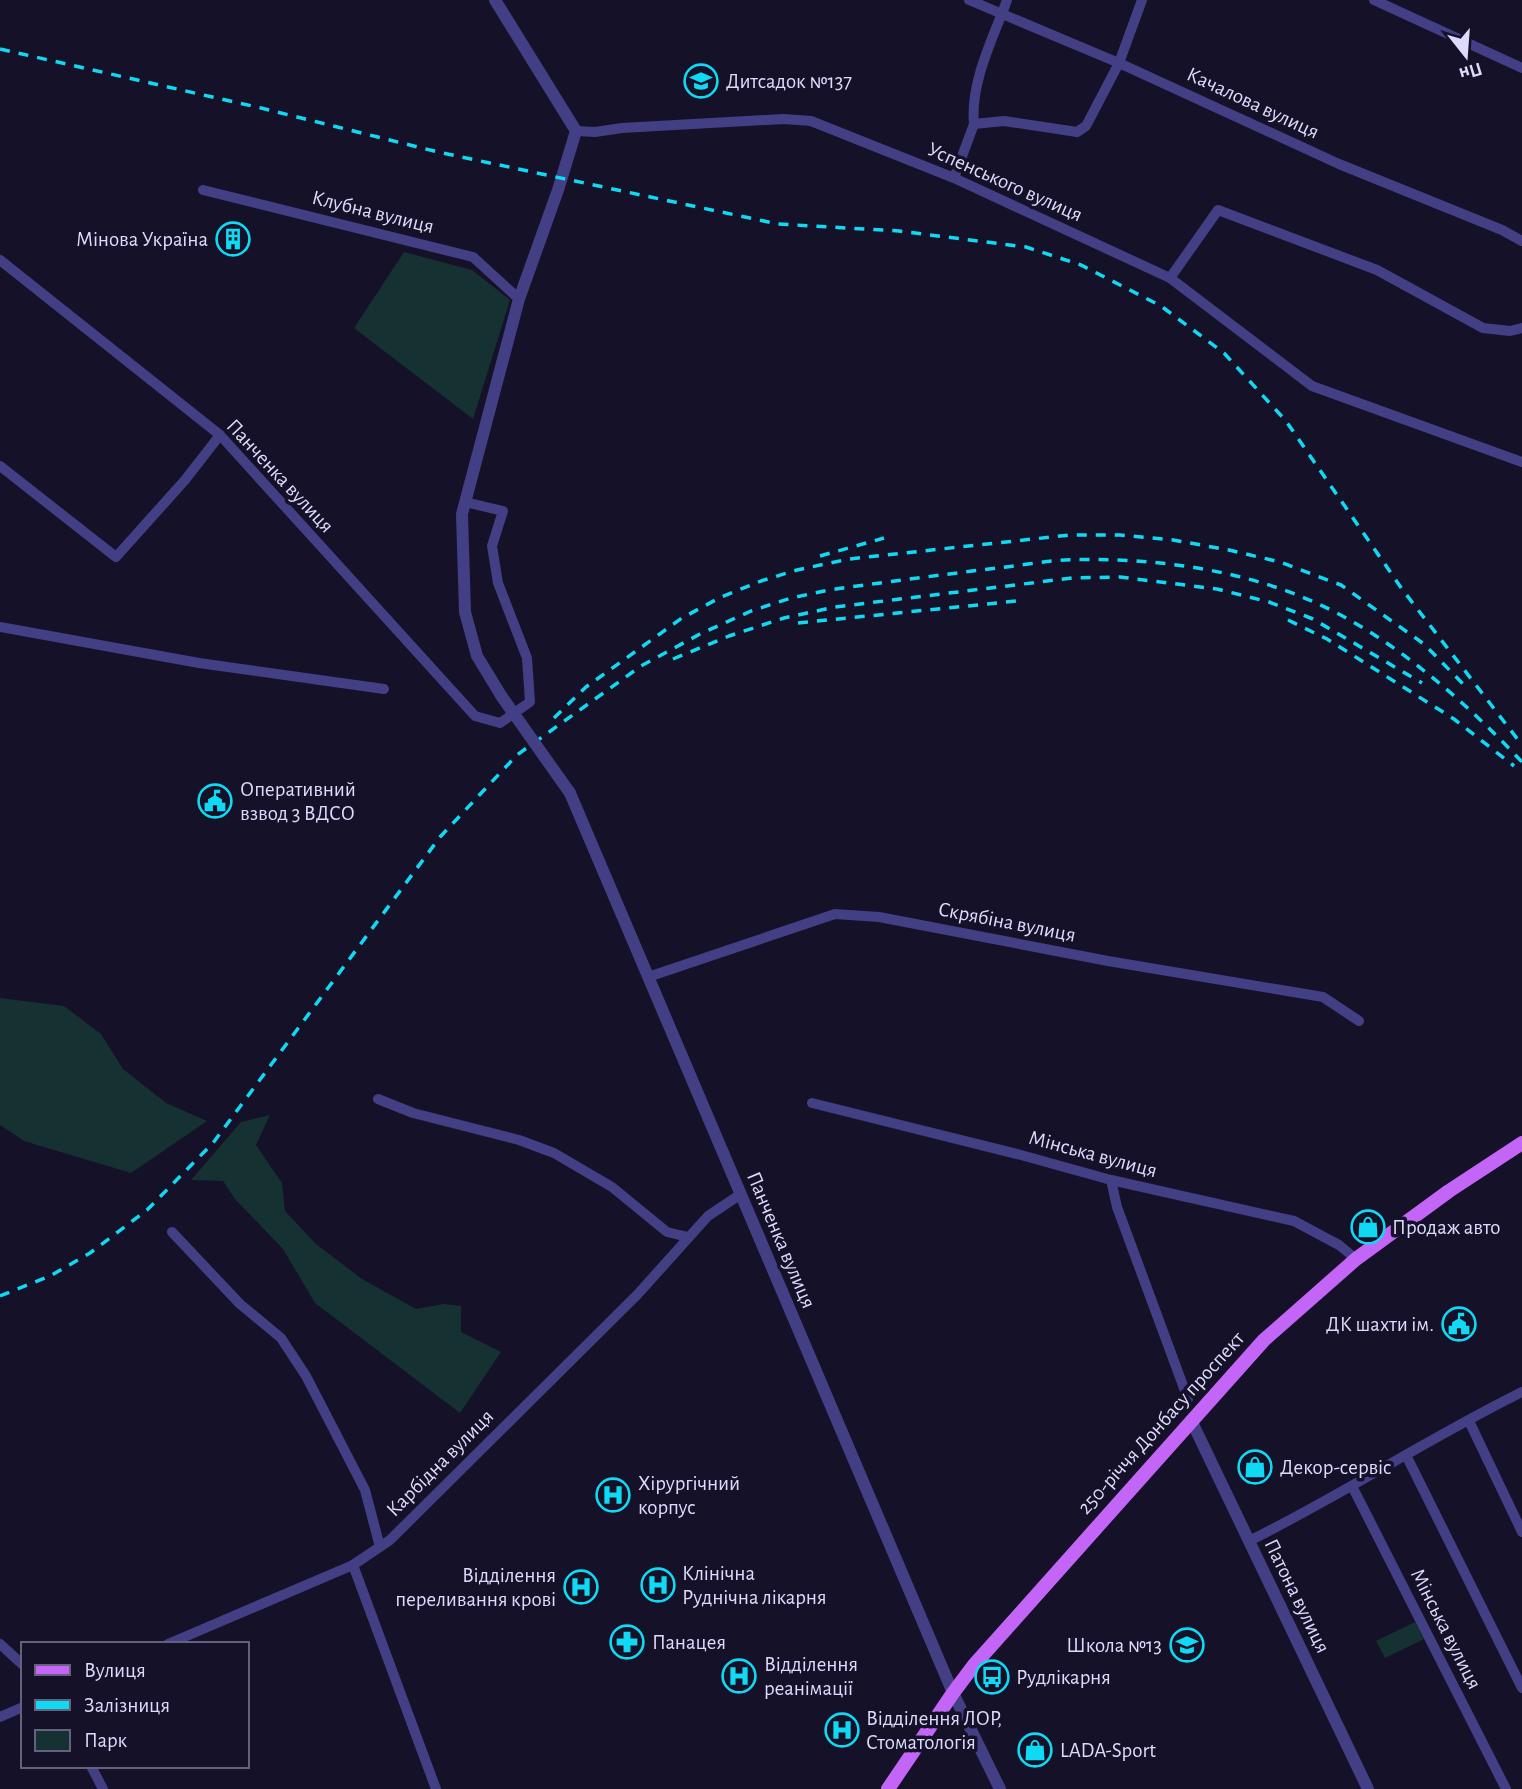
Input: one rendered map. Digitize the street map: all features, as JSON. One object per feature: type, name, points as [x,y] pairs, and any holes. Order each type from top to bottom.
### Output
[{"type":"main road","name":"250-річчя Донбасу проспект","points":[[888,1789],[953,1693],[983,1655],[1264,1340],[1356,1259],[1449,1191],[1522,1143]]},
{"type":"street","points":[[465,502],[519,299],[576,131],[495,0]]},
{"type":"street","name":"Качалова вулиця","points":[[969,0],[1119,63],[1339,164],[1502,230],[1522,241]]},
{"type":"street","points":[[954,178],[974,124],[972,105],[982,68],[1007,0]]},
{"type":"street","points":[[974,124],[1004,121],[1077,132],[1086,126],[1119,63],[1142,0]]},
{"type":"street","points":[[1374,0],[1522,68]]},
{"type":"street","name":"Успенського вулиця","points":[[576,131],[784,119],[811,121],[954,178],[1170,278],[1312,386],[1522,462]]},
{"type":"street","name":"Клубна вулиця","points":[[203,190],[473,257],[519,299]]},
{"type":"street","points":[[1170,278],[1218,210],[1377,270],[1483,328],[1510,331],[1522,328]]},
{"type":"street","name":"Панченка вулиця","points":[[0,260],[220,435],[475,716],[500,723],[530,702],[527,658],[498,583],[492,546],[503,510],[465,502],[462,514],[465,612],[478,656],[502,697],[570,793],[953,1693],[1000,1789]]},
{"type":"street","points":[[0,466],[116,556],[185,480],[220,435]]},
{"type":"street","points":[[0,627],[210,664],[384,689]]},
{"type":"street","name":"Скрябіна вулиця","points":[[648,977],[835,914],[879,917],[1108,961],[1322,997],[1359,1021]]},
{"type":"street","points":[[378,1099],[413,1112],[519,1140],[554,1153],[612,1187],[667,1232],[688,1237]]},
{"type":"street","name":"Мінська вулиця","points":[[812,1103],[1021,1154],[1111,1180],[1294,1221],[1339,1245],[1356,1259]]},
{"type":"street","points":[[1111,1180],[1117,1207],[1188,1399]]},
{"type":"street","name":"Карбідна вулиця","points":[[173,1642],[354,1564],[390,1540],[637,1295],[708,1216],[741,1194]]},
{"type":"street","points":[[172,1232],[240,1304],[281,1338],[306,1376],[365,1490],[380,1546]]},
{"type":"street","points":[[1249,1541],[1303,1514],[1522,1392]]},
{"type":"street","name":"Патона вулиця","points":[[1191,1420],[1368,1789]]},
{"type":"street","points":[[1469,1421],[1522,1532]]},
{"type":"street","name":"Мінська вулиця","points":[[1406,1455],[1522,1688]]},
{"type":"street","name":"Мінська вулиця","points":[[1352,1486],[1506,1789]]},
{"type":"street","points":[[354,1564],[436,1789]]},
{"type":"street","points":[[0,1644],[21,1663]]},
{"type":"street","points":[[0,1717],[21,1708]]},
{"type":"street","points":[[91,1768],[103,1789]]},
{"type":"green space","points":[[404,252],[472,270],[510,300],[473,419],[354,328]]},
{"type":"green space","points":[[0,998],[64,1006],[101,1034],[123,1069],[166,1103],[207,1121],[131,1173],[24,1141],[0,1125]]},
{"type":"green space","points":[[270,1115],[256,1145],[282,1183],[285,1211],[316,1244],[362,1279],[416,1309],[444,1304],[461,1306],[461,1332],[501,1352],[460,1413],[315,1303],[283,1249],[235,1199],[223,1181],[191,1180],[241,1122]]},
{"type":"green space","points":[[1415,1622],[1424,1639],[1385,1658],[1376,1641]]},
{"type":"railway","points":[[0,49],[261,108],[438,152],[778,224],[899,231],[1026,247],[1081,265],[1161,306],[1224,353],[1286,421],[1402,589],[1522,745]]},
{"type":"railway","points":[[554,718],[586,687],[682,618],[721,597],[761,581],[849,559],[1070,535],[1120,535],[1173,540],[1229,550],[1280,562],[1341,585],[1424,644],[1467,688]]},
{"type":"railway","points":[[820,556],[884,538]]},
{"type":"railway","points":[[0,1296],[50,1276],[90,1253],[147,1210],[213,1143],[440,837],[517,755],[641,666],[700,634],[751,611],[791,598],[829,590],[1057,561],[1160,563],[1223,573],[1285,590],[1343,616],[1371,633],[1426,672],[1522,762]]},
{"type":"railway","points":[[673,659],[729,636],[784,618],[835,607],[1072,578],[1120,577],[1217,589],[1269,602],[1313,619],[1422,683]]},
{"type":"railway","points":[[798,623],[1017,601]]},
{"type":"railway","points":[[1288,620],[1327,639],[1454,719],[1514,766]]},
{"type":"place","name":"Дитсадок №137","points":[[701,81]]},
{"type":"place","name":"Мінова Україна","points":[[233,239]]},
{"type":"place","name":"Оперативний взвод 3 ВДСО","points":[[215,801]]},
{"type":"place","name":"Продаж авто","points":[[1368,1227]]},
{"type":"place","name":"ДК шахти ім.","points":[[1459,1324]]},
{"type":"place","name":"Декор-сервіс","points":[[1255,1467]]},
{"type":"place","name":"Хірургічний корпус","points":[[613,1495]]},
{"type":"place","name":"Клінічна Руднічна лікарня","points":[[658,1585]]},
{"type":"place","name":"Відділення переливання крові","points":[[581,1587]]},
{"type":"place","name":"Панацея","points":[[627,1642]]},
{"type":"place","name":"Школа №13","points":[[1187,1645]]},
{"type":"place","name":"Відділення реанімації","points":[[739,1676]]},
{"type":"place","name":"Рудлікарня","points":[[992,1677]]},
{"type":"place","name":"Відділення ЛОР, Стоматологія","points":[[842,1730]]},
{"type":"place","name":"LADA-Sport","points":[[1035,1750]]}]
